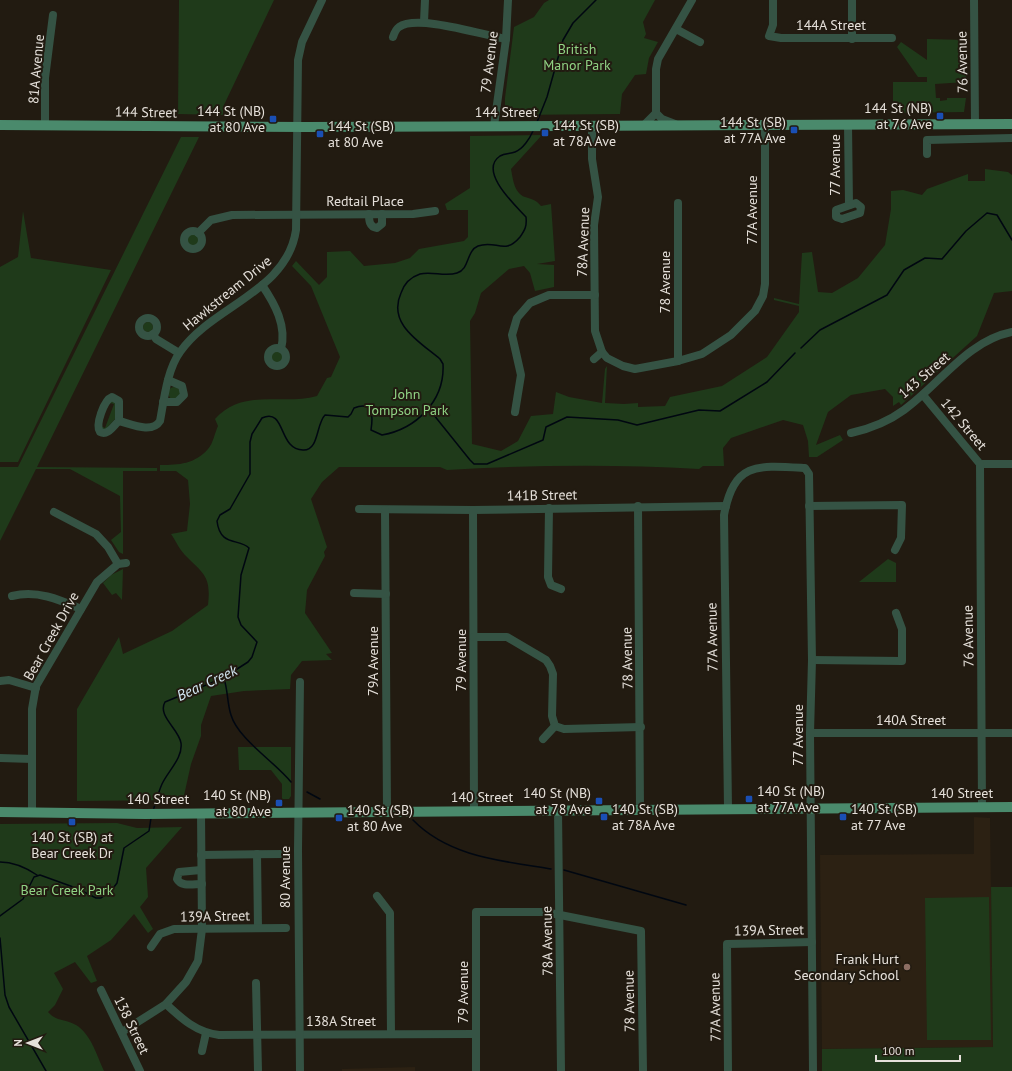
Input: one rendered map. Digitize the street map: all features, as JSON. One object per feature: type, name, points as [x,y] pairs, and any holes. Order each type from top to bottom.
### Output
[{"type":"main road","name":"144 Street","points":[[0,125],[296,127],[1012,124]]},
{"type":"main road","name":"140 Street","points":[[0,812],[162,814],[728,808],[1012,807]]},
{"type":"street","points":[[296,127],[299,54],[303,40],[322,0]]},
{"type":"street","points":[[424,22],[425,0]]},
{"type":"street","name":"79 Avenue","points":[[494,126],[506,39],[508,0]]},
{"type":"street","points":[[644,125],[656,113],[657,64],[692,0]]},
{"type":"street","name":"144A Street","points":[[773,0],[773,25],[769,36],[781,38],[892,38]]},
{"type":"street","points":[[852,0],[852,38]]},
{"type":"street","name":"76 Avenue","points":[[974,0],[975,124]]},
{"type":"street","name":"81A Avenue","points":[[45,125],[45,78],[53,15]]},
{"type":"street","points":[[393,37],[398,28],[404,25],[424,22],[506,39]]},
{"type":"street","points":[[676,29],[700,42]]},
{"type":"street","points":[[656,113],[662,119],[678,125]]},
{"type":"street","name":"77A Avenue","points":[[678,361],[702,354],[721,343],[755,311],[763,296],[765,284],[765,124]]},
{"type":"street","name":"77 Avenue","points":[[848,124],[849,205]]},
{"type":"street","name":"78A Avenue","points":[[592,125],[592,159],[598,197],[594,225],[595,331],[605,355]]},
{"type":"street","name":"Hawkstream Drive","points":[[119,421],[151,428],[156,426],[160,421],[168,380],[179,353],[200,329],[275,274],[289,256],[294,241],[296,214],[296,127]]},
{"type":"street","points":[[928,154],[927,140],[1012,138]]},
{"type":"street","name":"78 Avenue","points":[[678,203],[678,361]]},
{"type":"street","name":"Redtail Place","points":[[198,233],[211,220],[222,216],[427,213],[435,211]]},
{"type":"street","points":[[370,214],[371,225],[377,228],[382,224],[382,214]]},
{"type":"street","points":[[262,285],[270,297],[280,318],[284,338],[281,349]]},
{"type":"street","points":[[515,412],[521,375],[512,335],[517,318],[530,303],[549,295],[594,295]]},
{"type":"street","name":"143 Street","points":[[851,433],[874,426],[894,416],[923,394],[976,346],[996,335],[1012,332]]},
{"type":"street","points":[[153,334],[156,339],[179,353]]},
{"type":"street","points":[[594,359],[605,355],[623,366],[635,369],[678,361]]},
{"type":"street","points":[[164,402],[177,402],[184,395],[182,386],[168,380]]},
{"type":"street","name":"142 Street","points":[[923,394],[980,464],[1012,464]]},
{"type":"street","name":"76 Avenue","points":[[980,464],[982,808]]},
{"type":"street","name":"77 Avenue","points":[[745,472],[766,467],[800,468],[808,471],[812,660],[810,733],[812,1071]]},
{"type":"street","name":"77A Avenue","points":[[728,808],[724,515],[734,483],[745,472]]},
{"type":"street","points":[[809,506],[902,505],[902,538],[895,550]]},
{"type":"street","name":"78 Avenue","points":[[638,506],[641,727],[640,809]]},
{"type":"street","name":"141B Street","points":[[359,509],[473,510],[638,506],[726,506]]},
{"type":"street","points":[[549,508],[548,577],[551,585],[561,589]]},
{"type":"street","name":"79A Avenue","points":[[385,510],[388,811]]},
{"type":"street","name":"79 Avenue","points":[[473,510],[474,811]]},
{"type":"street","name":"Bear Creek Drive","points":[[32,812],[32,709],[36,688],[80,609],[97,582],[122,563],[96,534],[54,512]]},
{"type":"street","points":[[12,596],[24,593],[46,596],[80,609]]},
{"type":"street","points":[[354,594],[386,594]]},
{"type":"street","points":[[812,660],[902,661],[902,629],[896,613]]},
{"type":"street","points":[[474,637],[506,636],[546,660],[553,674],[552,716],[556,726],[564,729],[641,727]]},
{"type":"street","points":[[0,681],[9,680],[36,688]]},
{"type":"street","name":"80 Avenue","points":[[300,682],[300,1071]]},
{"type":"street","points":[[543,739],[556,726]]},
{"type":"street","name":"140A Street","points":[[810,733],[1012,733]]},
{"type":"street","points":[[0,758],[32,759]]},
{"type":"street","name":"78A Avenue","points":[[558,810],[561,1071]]},
{"type":"street","points":[[122,1032],[166,1004],[186,982],[195,968],[200,954],[202,929],[201,813]]},
{"type":"street","points":[[257,854],[258,928]]},
{"type":"street","points":[[201,855],[282,854]]},
{"type":"street","points":[[201,870],[184,870],[179,872],[177,879],[183,884],[202,884]]},
{"type":"street","points":[[377,896],[390,914],[391,1034]]},
{"type":"street","name":"79 Avenue","points":[[476,1071],[476,912],[545,912],[560,915]]},
{"type":"street","name":"78 Avenue","points":[[560,915],[641,931],[643,1071]]},
{"type":"street","name":"139A Street","points":[[151,947],[160,934],[174,929],[286,928]]},
{"type":"street","name":"139A Street","points":[[727,944],[812,942]]},
{"type":"street","name":"77A Avenue","points":[[727,944],[728,1071]]},
{"type":"street","points":[[256,983],[258,1071]]},
{"type":"street","name":"138 Street","points":[[101,990],[140,1071]]},
{"type":"street","name":"138A Street","points":[[166,1004],[185,1022],[206,1033],[226,1036],[300,1034],[476,1034]]},
{"type":"street","points":[[202,1051],[206,1033]]},
{"type":"shaded area","name":"Frank Hurt Secondary School","points":[[974,817],[990,818],[993,1047],[822,1049],[820,855],[974,854]]},
{"type":"shaded area","points":[[415,1067],[415,1071],[342,1071],[342,1069]]},
{"type":"green space","points":[[179,0],[274,0],[223,107],[223,115],[178,114]]},
{"type":"green space","name":"British Manor Park","points":[[549,0],[655,0],[643,22],[646,34],[644,38],[658,42],[649,58],[646,74],[635,75],[622,94],[620,114],[510,115],[510,113],[505,113],[505,98],[514,27],[534,17],[544,3]]},
{"type":"green space","points":[[927,39],[965,40],[966,82],[935,84],[936,98],[940,98],[940,101],[947,100],[947,98],[966,98],[964,112],[893,113],[893,82],[927,82],[927,77],[918,77],[897,47],[901,42],[927,60]]},
{"type":"green space","name":"John Tompson Park","points":[[542,135],[511,169],[516,189],[521,195],[534,200],[541,206],[551,204],[555,261],[537,264],[554,265],[554,287],[535,291],[530,273],[524,266],[509,269],[481,293],[475,313],[470,321],[472,444],[501,451],[518,441],[531,416],[553,414],[556,392],[569,397],[602,403],[605,369],[607,366],[605,403],[638,403],[638,407],[665,406],[670,397],[722,386],[767,357],[799,312],[799,306],[774,300],[774,298],[799,304],[802,253],[812,252],[818,292],[832,293],[858,278],[885,245],[891,209],[891,191],[903,190],[922,195],[927,189],[968,174],[968,181],[985,181],[985,169],[1008,172],[1012,175],[1012,291],[994,293],[977,336],[901,405],[899,402],[893,406],[893,397],[885,389],[851,395],[828,412],[816,445],[840,435],[843,440],[817,457],[809,457],[808,441],[803,425],[783,420],[731,438],[723,448],[724,466],[703,466],[699,469],[604,466],[542,466],[447,470],[440,467],[339,467],[322,482],[311,499],[327,547],[324,552],[325,556],[307,590],[305,613],[332,653],[326,654],[332,660],[302,661],[291,675],[290,689],[244,691],[211,696],[201,725],[201,736],[191,764],[183,800],[77,801],[77,709],[119,637],[123,654],[172,631],[208,605],[209,588],[205,577],[182,552],[171,534],[187,531],[190,504],[188,480],[176,471],[160,471],[160,465],[186,463],[198,458],[208,449],[211,444],[218,426],[215,419],[226,409],[238,403],[264,399],[304,399],[317,396],[327,378],[331,377],[340,357],[311,286],[292,266],[296,261],[319,285],[327,277],[327,252],[350,251],[364,266],[395,263],[410,258],[419,249],[464,241],[468,237],[468,210],[447,210],[445,204],[470,188],[470,136]]},
{"type":"green space","points":[[181,137],[199,137],[37,467],[157,468],[157,471],[123,471],[123,554],[119,552],[111,540],[121,532],[120,496],[70,469],[36,469],[0,541],[0,467],[18,467]]},
{"type":"green space","points":[[23,211],[31,258],[111,270],[18,462],[0,462],[0,267],[18,257]]},
{"type":"green space","points":[[193,234],[197,236],[199,240],[197,244],[193,246],[189,244],[187,240],[189,236]]},
{"type":"green space","points":[[146,322],[150,322],[152,323],[152,331],[146,332],[143,329],[143,325]]},
{"type":"green space","points":[[275,352],[279,352],[281,353],[281,361],[275,362],[272,359],[272,355]]},
{"type":"green space","points":[[174,387],[178,389],[180,393],[178,397],[174,399],[170,397],[168,393],[170,389]]},
{"type":"green space","points":[[112,400],[116,404],[115,419],[104,431],[101,426],[105,428],[114,404],[110,403]]},
{"type":"green space","points":[[888,559],[896,563],[896,582],[859,582]]},
{"type":"green space","points":[[123,569],[122,600],[116,593],[112,595],[103,583],[111,575]]},
{"type":"green space","points":[[238,747],[291,747],[291,796],[289,799],[282,799],[282,784],[271,770],[239,770]]},
{"type":"green space","name":"Bear Creek Park","points":[[117,823],[137,828],[182,827],[146,868],[148,897],[140,907],[153,929],[148,933],[134,914],[111,940],[87,956],[97,981],[91,983],[75,962],[54,973],[63,989],[55,1005],[48,1012],[58,1019],[76,1025],[86,1034],[104,1071],[0,1071],[0,824]]},
{"type":"green space","points":[[991,887],[1012,887],[1012,1071],[822,1071],[822,1049],[993,1047]]},
{"type":"green space","points":[[989,897],[991,1040],[927,1040],[925,898]]},
{"type":"waterway","name":"Bear Creek","points":[[537,122],[547,97],[563,40],[573,23],[596,0]]},
{"type":"waterway","name":"Bear Creek","points":[[153,811],[162,784],[180,754],[181,749],[181,743],[177,733],[164,712],[163,707],[165,702],[223,678],[248,662],[252,657],[257,642],[241,625],[238,617],[241,575],[249,548],[222,535],[217,521],[220,515],[230,509],[250,474],[250,442],[252,434],[262,418],[270,416],[275,418],[279,423],[289,443],[295,448],[303,450],[308,449],[315,442],[320,424],[325,415],[348,417],[354,408],[365,406],[371,411],[371,430],[382,435],[406,427],[417,420],[426,411],[434,401],[439,390],[443,364],[440,359],[415,339],[402,323],[398,314],[398,304],[401,293],[408,281],[420,274],[452,274],[461,271],[464,268],[471,252],[478,246],[484,244],[500,246],[509,245],[514,243],[520,237],[525,228],[526,217],[501,188],[493,170],[494,162],[500,156],[515,152],[521,148],[533,131]]},
{"type":"waterway","points":[[801,348],[820,330],[887,295],[904,270],[925,258],[942,259],[966,231],[987,213],[997,215],[1012,240]]},
{"type":"waterway","points":[[429,409],[474,464],[487,464],[543,440],[546,427],[567,417],[618,420],[637,425],[699,410],[720,411],[767,382],[795,353]]},
{"type":"waterway","points":[[224,679],[231,715],[235,724],[241,733],[291,782]]},
{"type":"waterway","points":[[307,792],[320,799]]},
{"type":"waterway","name":"Bear Creek","points":[[0,916],[23,899],[34,877],[40,875],[76,888],[96,898],[101,898],[111,891],[117,883],[124,848],[149,831],[151,818]]},
{"type":"waterway","points":[[413,820],[427,832],[460,850],[495,860],[551,869]]},
{"type":"waterway","points":[[0,862],[19,866],[37,875]]},
{"type":"waterway","points":[[564,870],[686,905]]},
{"type":"waterway","points":[[0,938],[5,995],[9,1007],[46,1071]]},
{"type":"place","name":"144 St (NB) at 76 Ave","points":[[940,116]]},
{"type":"place","name":"144 St (NB) at 80 Ave","points":[[273,119]]},
{"type":"place","name":"144 St (SB) at 77A Ave","points":[[794,130]]},
{"type":"place","name":"144 St (SB) at 78A Ave","points":[[545,133]]},
{"type":"place","name":"144 St (SB) at 80 Ave","points":[[320,134]]},
{"type":"place","name":"140 St (NB) at 77A Ave","points":[[749,799]]},
{"type":"place","name":"140 St (NB) at 78 Ave","points":[[599,801]]},
{"type":"place","name":"140 St (NB) at 80 Ave","points":[[279,803]]},
{"type":"place","name":"140 St (SB) at 78A Ave","points":[[604,817]]},
{"type":"place","name":"140 St (SB) at 77 Ave","points":[[843,817]]},
{"type":"place","name":"140 St (SB) at 80 Ave","points":[[339,818]]},
{"type":"place","name":"140 St (SB) at Bear Creek Dr","points":[[72,822]]},
{"type":"place","name":"Frank Hurt Secondary School","points":[[907,967]]}]
